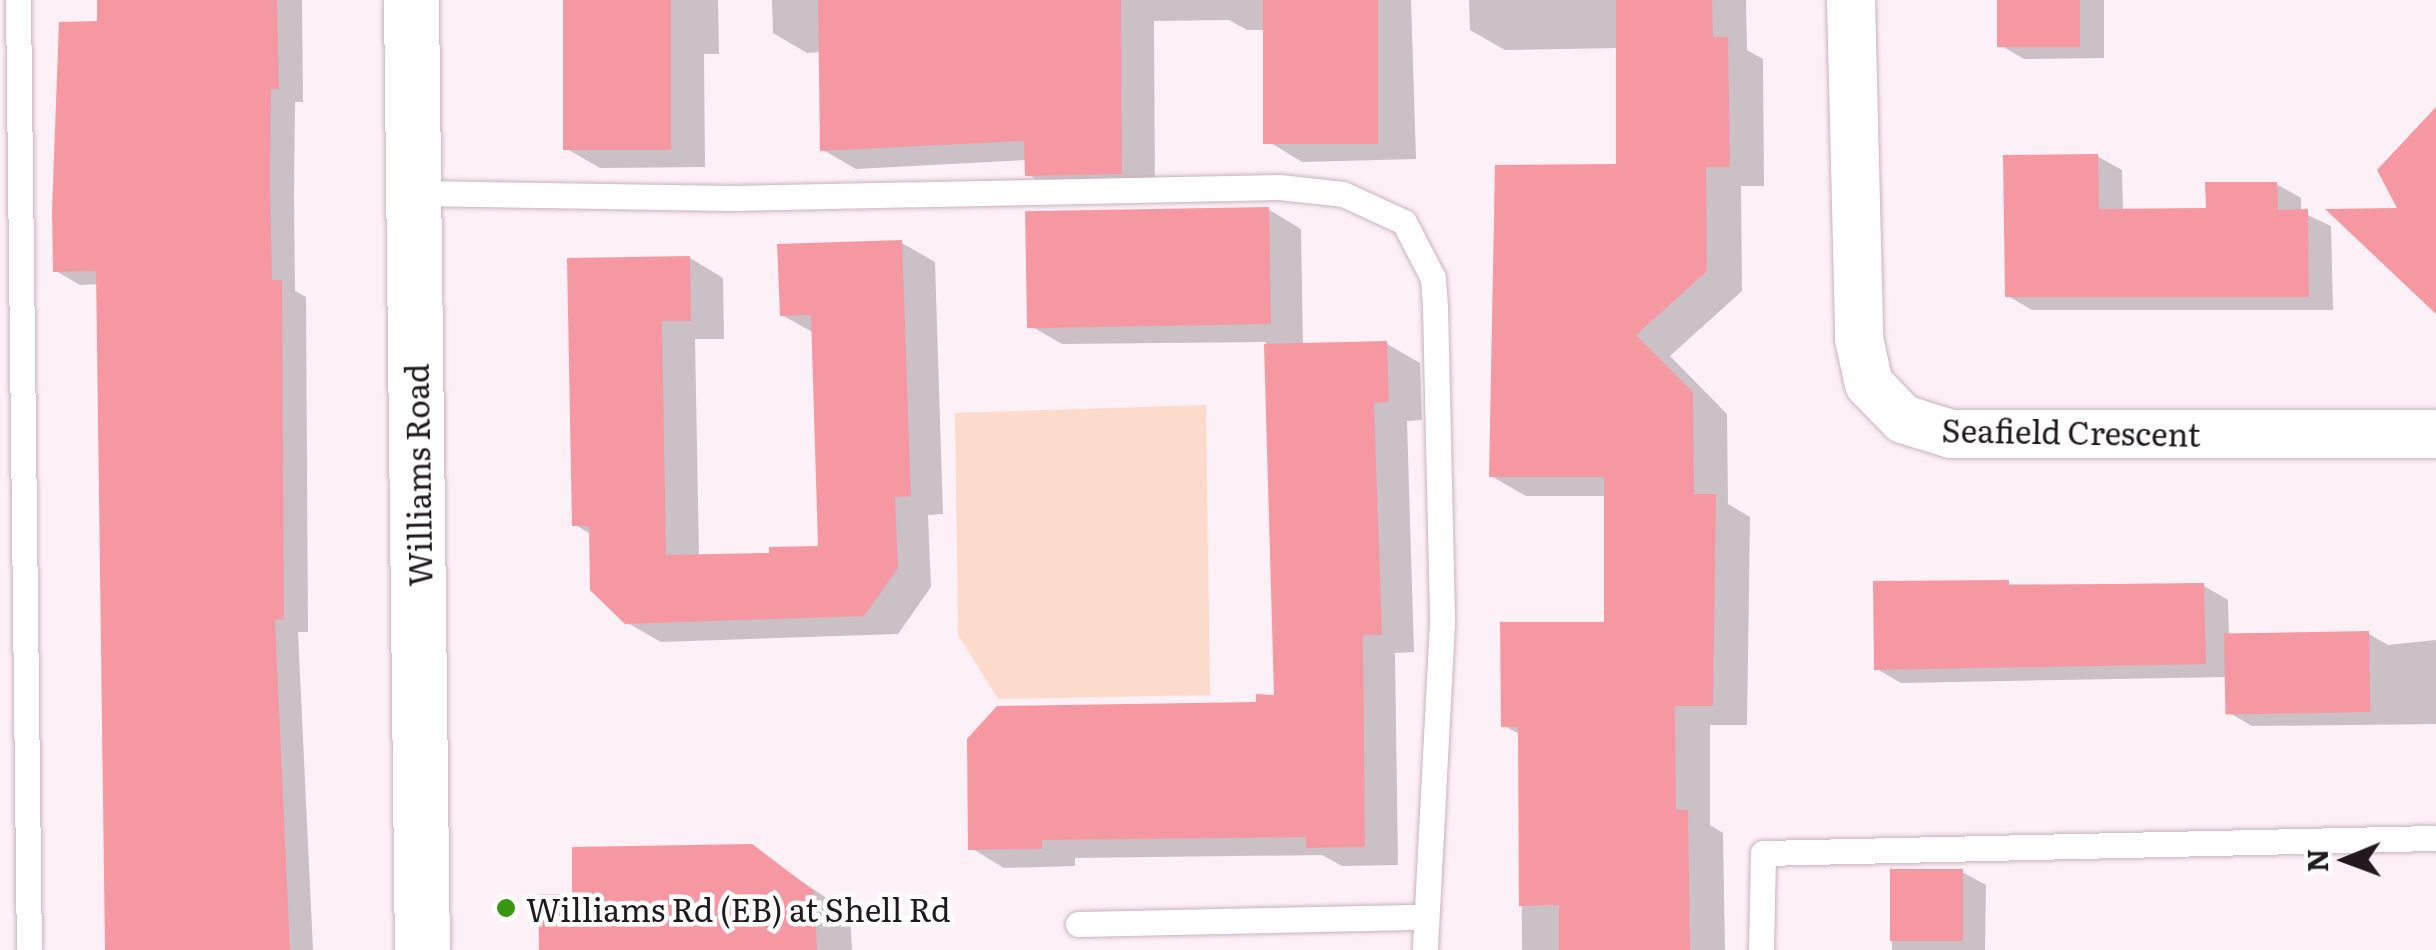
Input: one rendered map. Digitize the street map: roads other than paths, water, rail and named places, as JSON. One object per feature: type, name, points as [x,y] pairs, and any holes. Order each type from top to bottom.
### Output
[{"type":"street","name":"Williams Road","points":[[411,0],[422,950]]},
{"type":"street","name":"Seafield Crescent","points":[[1851,0],[1859,338],[1869,384],[1903,419],[1950,434],[2436,434]]},
{"type":"lane","points":[[18,0],[29,950]]},
{"type":"lane","points":[[414,192],[731,198],[1279,187],[1343,194],[1404,222],[1428,264],[1435,307],[1442,623],[1424,917],[1426,950]]},
{"type":"lane","points":[[1761,950],[1763,853],[2436,838]]},
{"type":"lane","points":[[1078,924],[1424,917]]},
{"type":"place","name":"Williams Rd (EB) at Shell Rd","points":[[506,908]]}]
